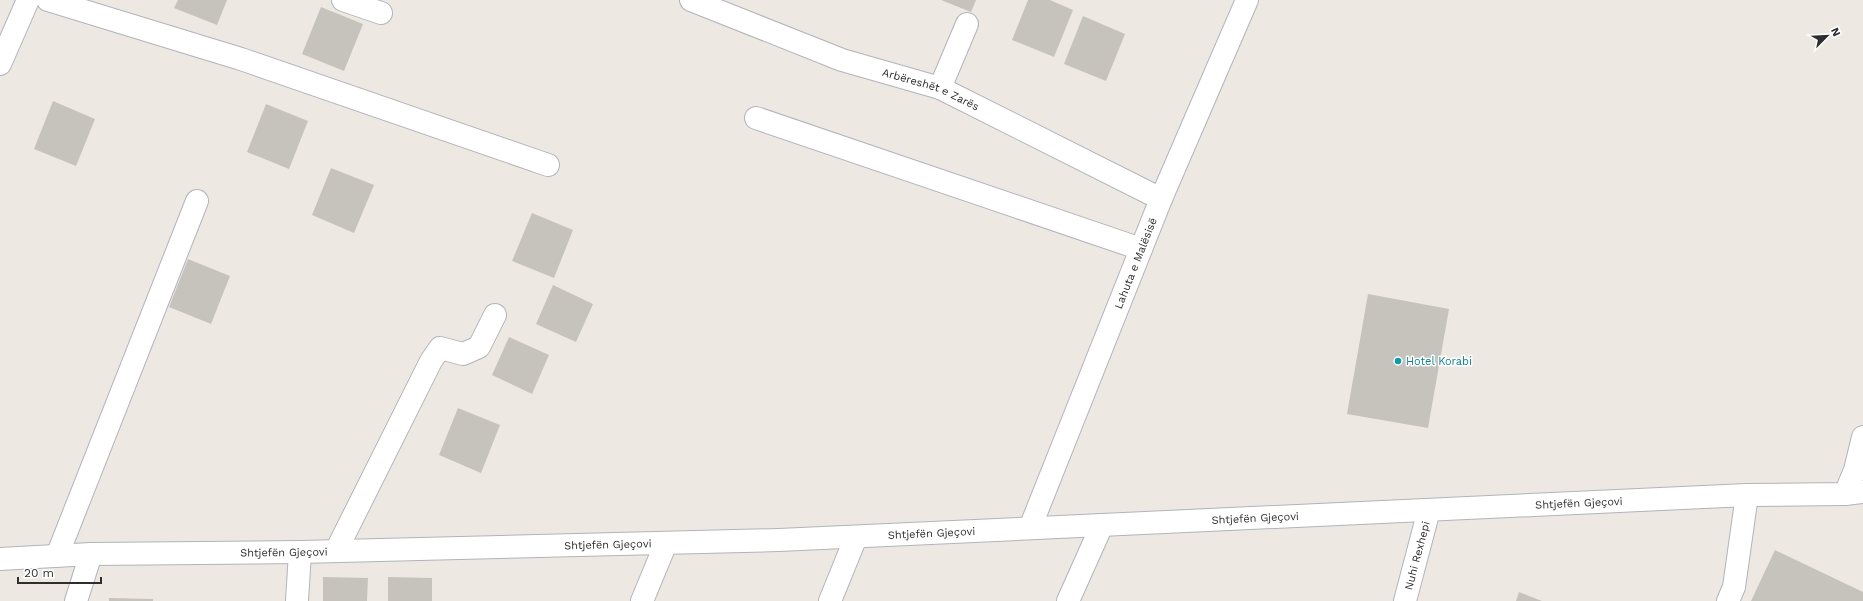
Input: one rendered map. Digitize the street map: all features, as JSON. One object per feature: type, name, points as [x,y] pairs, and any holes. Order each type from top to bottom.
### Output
[{"type":"street","points":[[0,64],[28,0]]},
{"type":"street","points":[[48,0],[241,59],[548,165]]},
{"type":"street","points":[[343,0],[381,13]]},
{"type":"street","name":"Arbëreshët e Zarës","points":[[691,0],[842,60],[940,88],[1161,199]]},
{"type":"street","name":"Lahuta e Malësisë","points":[[1030,528],[1161,199],[1247,0]]},
{"type":"street","points":[[940,88],[967,24]]},
{"type":"street","points":[[756,118],[1141,250]]},
{"type":"street","points":[[56,556],[197,201]]},
{"type":"street","points":[[336,551],[431,361],[440,348],[464,354],[479,347],[495,315]]},
{"type":"street","points":[[1854,493],[1855,470],[1863,437]]},
{"type":"street","name":"Shtjefën Gjeçovi","points":[[0,559],[91,554],[300,552],[856,537],[1747,495],[1854,493]]},
{"type":"street","points":[[1728,601],[1734,586],[1747,495]]},
{"type":"street","name":"Nuhi Rexhepi","points":[[1405,601],[1429,510]]},
{"type":"street","points":[[1068,601],[1102,525]]},
{"type":"street","points":[[830,601],[856,537]]},
{"type":"street","points":[[642,601],[666,543]]},
{"type":"street","points":[[297,601],[300,552]]},
{"type":"street","points":[[76,601],[91,554]]},
{"type":"building","points":[[178,0],[227,0],[217,25],[174,8]]},
{"type":"building","points":[[941,0],[976,0],[971,12]]},
{"type":"building","points":[[1028,0],[1050,0],[1073,10],[1054,57],[1012,40]]},
{"type":"building","points":[[321,7],[363,24],[344,71],[302,54]]},
{"type":"building","points":[[1083,16],[1125,34],[1106,81],[1064,64]]},
{"type":"building","points":[[53,101],[95,119],[76,166],[34,149]]},
{"type":"building","points":[[266,104],[308,121],[289,169],[247,152]]},
{"type":"building","points":[[331,168],[374,185],[354,233],[312,215]]},
{"type":"building","points":[[532,213],[573,230],[554,278],[512,261]]},
{"type":"building","points":[[188,259],[230,276],[211,324],[169,307]]},
{"type":"building","points":[[553,285],[593,304],[576,342],[536,324]]},
{"type":"building","name":"Hotel Korabi","points":[[1368,294],[1449,309],[1428,428],[1347,414]]},
{"type":"building","points":[[509,337],[549,355],[532,394],[492,375]]},
{"type":"building","points":[[458,408],[500,425],[481,473],[439,455]]},
{"type":"building","points":[[1775,550],[1863,592],[1863,601],[1751,601]]},
{"type":"building","points":[[323,577],[368,578],[367,601],[323,601]]},
{"type":"building","points":[[388,577],[432,578],[432,601],[388,601]]},
{"type":"building","points":[[1519,592],[1542,601],[1516,601]]},
{"type":"building","points":[[109,598],[153,599],[153,601],[109,601]]},
{"type":"place","name":"Hotel Korabi","points":[[1398,361]]}]
